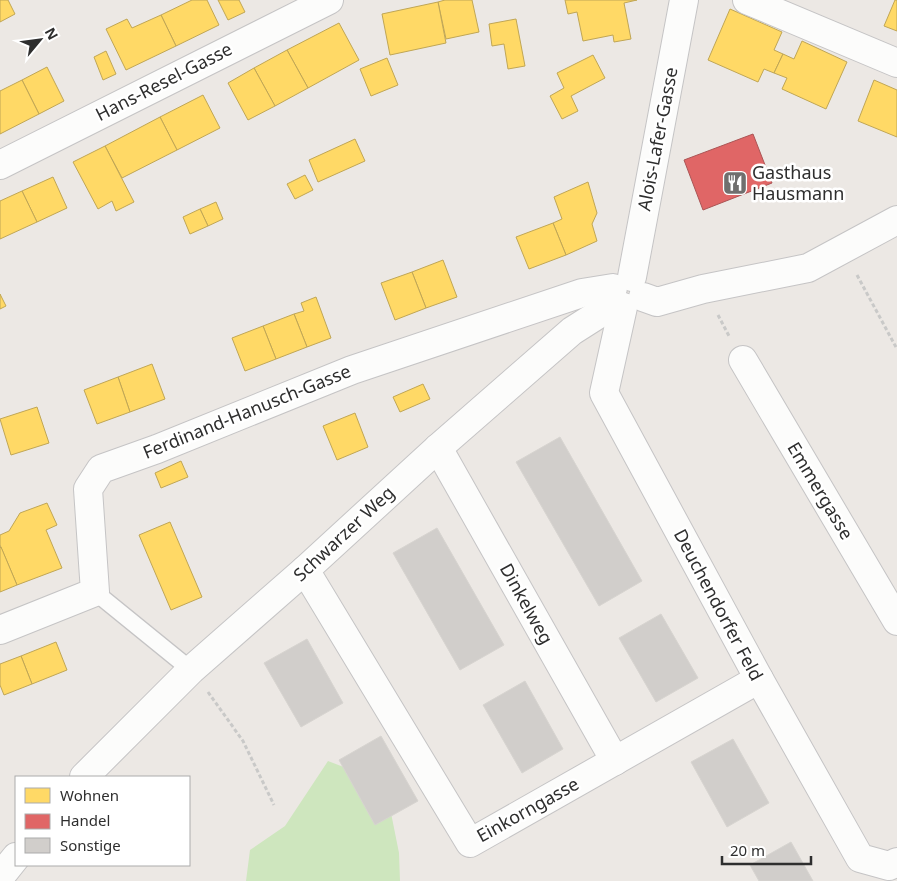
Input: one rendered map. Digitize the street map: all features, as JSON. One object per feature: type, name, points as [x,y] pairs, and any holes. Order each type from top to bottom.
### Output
[{"type":"street","name":"Hans-Resel-Gasse","points":[[0,165],[329,0]]},
{"type":"street","name":"Alois-Lafer-Gasse","points":[[625,294],[684,0]]},
{"type":"street","points":[[746,0],[897,63]]},
{"type":"street","name":"Ferdinand-Hanusch-Gasse","points":[[95,592],[88,489],[101,469],[157,449],[352,370],[582,293],[625,294],[657,302],[703,289],[808,268],[897,220]]},
{"type":"street","name":"Schwarzer Weg","points":[[85,776],[192,670],[306,570],[438,448],[572,331],[625,294]]},
{"type":"street","name":"Deuchendorfer Feld","points":[[625,294],[604,392],[759,680],[860,858],[889,866],[897,862]]},
{"type":"street","name":"Emmergasse","points":[[743,360],[897,621]]},
{"type":"street","name":"Dinkelweg","points":[[438,448],[615,761]]},
{"type":"street","name":"Einkorngasse","points":[[306,570],[470,842],[759,680]]},
{"type":"street","points":[[0,630],[95,592]]},
{"type":"street","points":[[0,877],[15,858]]},
{"type":"lane","points":[[95,592],[192,670]]},
{"type":"path","points":[[843,249],[897,349]]},
{"type":"path","points":[[703,289],[743,360]]},
{"type":"path","points":[[192,670],[243,741],[274,805]]},
{"type":"green space","points":[[328,761],[385,783],[399,853],[400,881],[246,881],[250,850],[285,826]]},
{"type":"building: Wohnen","points":[[0,0],[8,0],[15,14],[0,22]]},
{"type":"building: Wohnen","points":[[192,0],[207,0],[219,25],[176,46],[161,15]]},
{"type":"building: Wohnen","points":[[218,0],[239,0],[245,12],[228,20]]},
{"type":"building: Wohnen","points":[[445,0],[472,0],[479,32],[446,39],[438,2]]},
{"type":"building: Wohnen","points":[[565,0],[637,0],[624,3],[631,39],[614,42],[613,35],[583,41],[577,12],[568,14]]},
{"type":"building: Wohnen","points":[[895,0],[897,0],[897,31],[884,26]]},
{"type":"building: Wohnen","points":[[438,2],[446,43],[390,55],[382,14]]},
{"type":"building: Wohnen","points":[[730,9],[782,32],[774,50],[783,54],[774,73],[764,69],[758,82],[708,60]]},
{"type":"building: Wohnen","points":[[161,15],[176,46],[126,70],[106,29],[127,19],[132,28]]},
{"type":"building: Wohnen","points":[[516,19],[525,66],[508,69],[504,44],[492,46],[489,24]]},
{"type":"building: Wohnen","points":[[339,23],[359,60],[308,88],[287,50]]},
{"type":"building: Wohnen","points":[[802,41],[847,62],[826,109],[782,89],[787,78],[774,73],[783,54],[794,59]]},
{"type":"building: Wohnen","points":[[287,50],[308,88],[275,106],[254,68]]},
{"type":"building: Wohnen","points":[[106,51],[116,74],[103,80],[94,57]]},
{"type":"building: Wohnen","points":[[593,55],[605,78],[571,96],[578,111],[562,119],[550,96],[564,88],[557,73]]},
{"type":"building: Wohnen","points":[[387,58],[398,85],[371,96],[360,69]]},
{"type":"building: Wohnen","points":[[47,67],[64,101],[39,114],[22,80]]},
{"type":"building: Wohnen","points":[[254,68],[275,106],[248,120],[228,83]]},
{"type":"building: Wohnen","points":[[22,80],[39,114],[0,134],[0,91]]},
{"type":"building: Wohnen","points":[[874,80],[897,90],[897,137],[858,121]]},
{"type":"building: Wohnen","points":[[203,95],[220,128],[177,150],[160,117]]},
{"type":"building: Wohnen","points":[[160,117],[177,150],[122,178],[105,146]]},
{"type":"building: Wohnen","points":[[355,139],[365,161],[318,182],[309,160]]},
{"type":"building: Wohnen","points":[[105,146],[134,202],[116,211],[112,201],[98,209],[73,162]]},
{"type":"building: Wohnen","points":[[305,175],[313,190],[295,199],[287,184]]},
{"type":"building: Wohnen","points":[[53,177],[67,208],[37,222],[22,191]]},
{"type":"building: Wohnen","points":[[588,182],[597,213],[592,224],[597,241],[566,255],[553,223],[562,219],[554,197]]},
{"type":"building: Wohnen","points":[[22,191],[37,222],[0,239],[0,201]]},
{"type":"building: Wohnen","points":[[216,202],[223,219],[208,226],[200,209]]},
{"type":"building: Wohnen","points":[[200,209],[208,226],[190,234],[183,217]]},
{"type":"building: Wohnen","points":[[553,223],[566,255],[529,269],[516,237]]},
{"type":"building: Wohnen","points":[[443,260],[457,297],[426,308],[412,272]]},
{"type":"building: Wohnen","points":[[412,272],[426,308],[395,320],[381,283]]},
{"type":"building: Wohnen","points":[[0,294],[6,306],[0,309]]},
{"type":"building: Wohnen","points":[[316,297],[331,338],[307,347],[294,314],[304,311],[301,303]]},
{"type":"building: Wohnen","points":[[294,314],[307,347],[276,359],[263,326]]},
{"type":"building: Wohnen","points":[[263,326],[276,359],[245,371],[232,338]]},
{"type":"building: Wohnen","points":[[152,364],[165,399],[130,412],[118,377]]},
{"type":"building: Wohnen","points":[[118,377],[130,412],[97,424],[84,390]]},
{"type":"building: Wohnen","points":[[423,384],[430,399],[400,412],[393,397]]},
{"type":"building: Wohnen","points":[[37,407],[49,443],[11,455],[0,419]]},
{"type":"building: Wohnen","points":[[355,413],[368,447],[337,460],[323,426]]},
{"type":"building: Wohnen","points":[[181,461],[188,477],[161,488],[155,473]]},
{"type":"building: Wohnen","points":[[47,503],[57,525],[46,530],[62,568],[17,585],[0,545],[0,535],[9,531],[20,513]]},
{"type":"building: Wohnen","points":[[170,522],[202,597],[171,610],[139,535]]},
{"type":"building: Wohnen","points":[[0,548],[17,585],[0,592]]},
{"type":"building: Wohnen","points":[[56,642],[67,670],[32,684],[21,656]]},
{"type":"building: Wohnen","points":[[21,656],[32,684],[4,695],[0,685],[0,664]]},
{"type":"building: Handel","points":[[753,134],[772,183],[703,210],[684,160]]},
{"type":"building: Sonstige","points":[[560,437],[642,581],[599,606],[516,462]]},
{"type":"building: Sonstige","points":[[437,528],[504,645],[460,670],[393,553]]},
{"type":"building: Sonstige","points":[[661,614],[698,678],[656,702],[619,638]]},
{"type":"building: Sonstige","points":[[307,639],[343,703],[301,727],[264,663]]},
{"type":"building: Sonstige","points":[[525,681],[563,749],[522,773],[483,705]]},
{"type":"building: Sonstige","points":[[381,736],[418,801],[375,825],[339,760]]},
{"type":"building: Sonstige","points":[[733,739],[769,803],[727,827],[691,762]]},
{"type":"building: Sonstige","points":[[791,842],[813,881],[759,881],[750,865]]},
{"type":"place","name":"Gasthaus Hausmann","points":[[735,183]]}]
